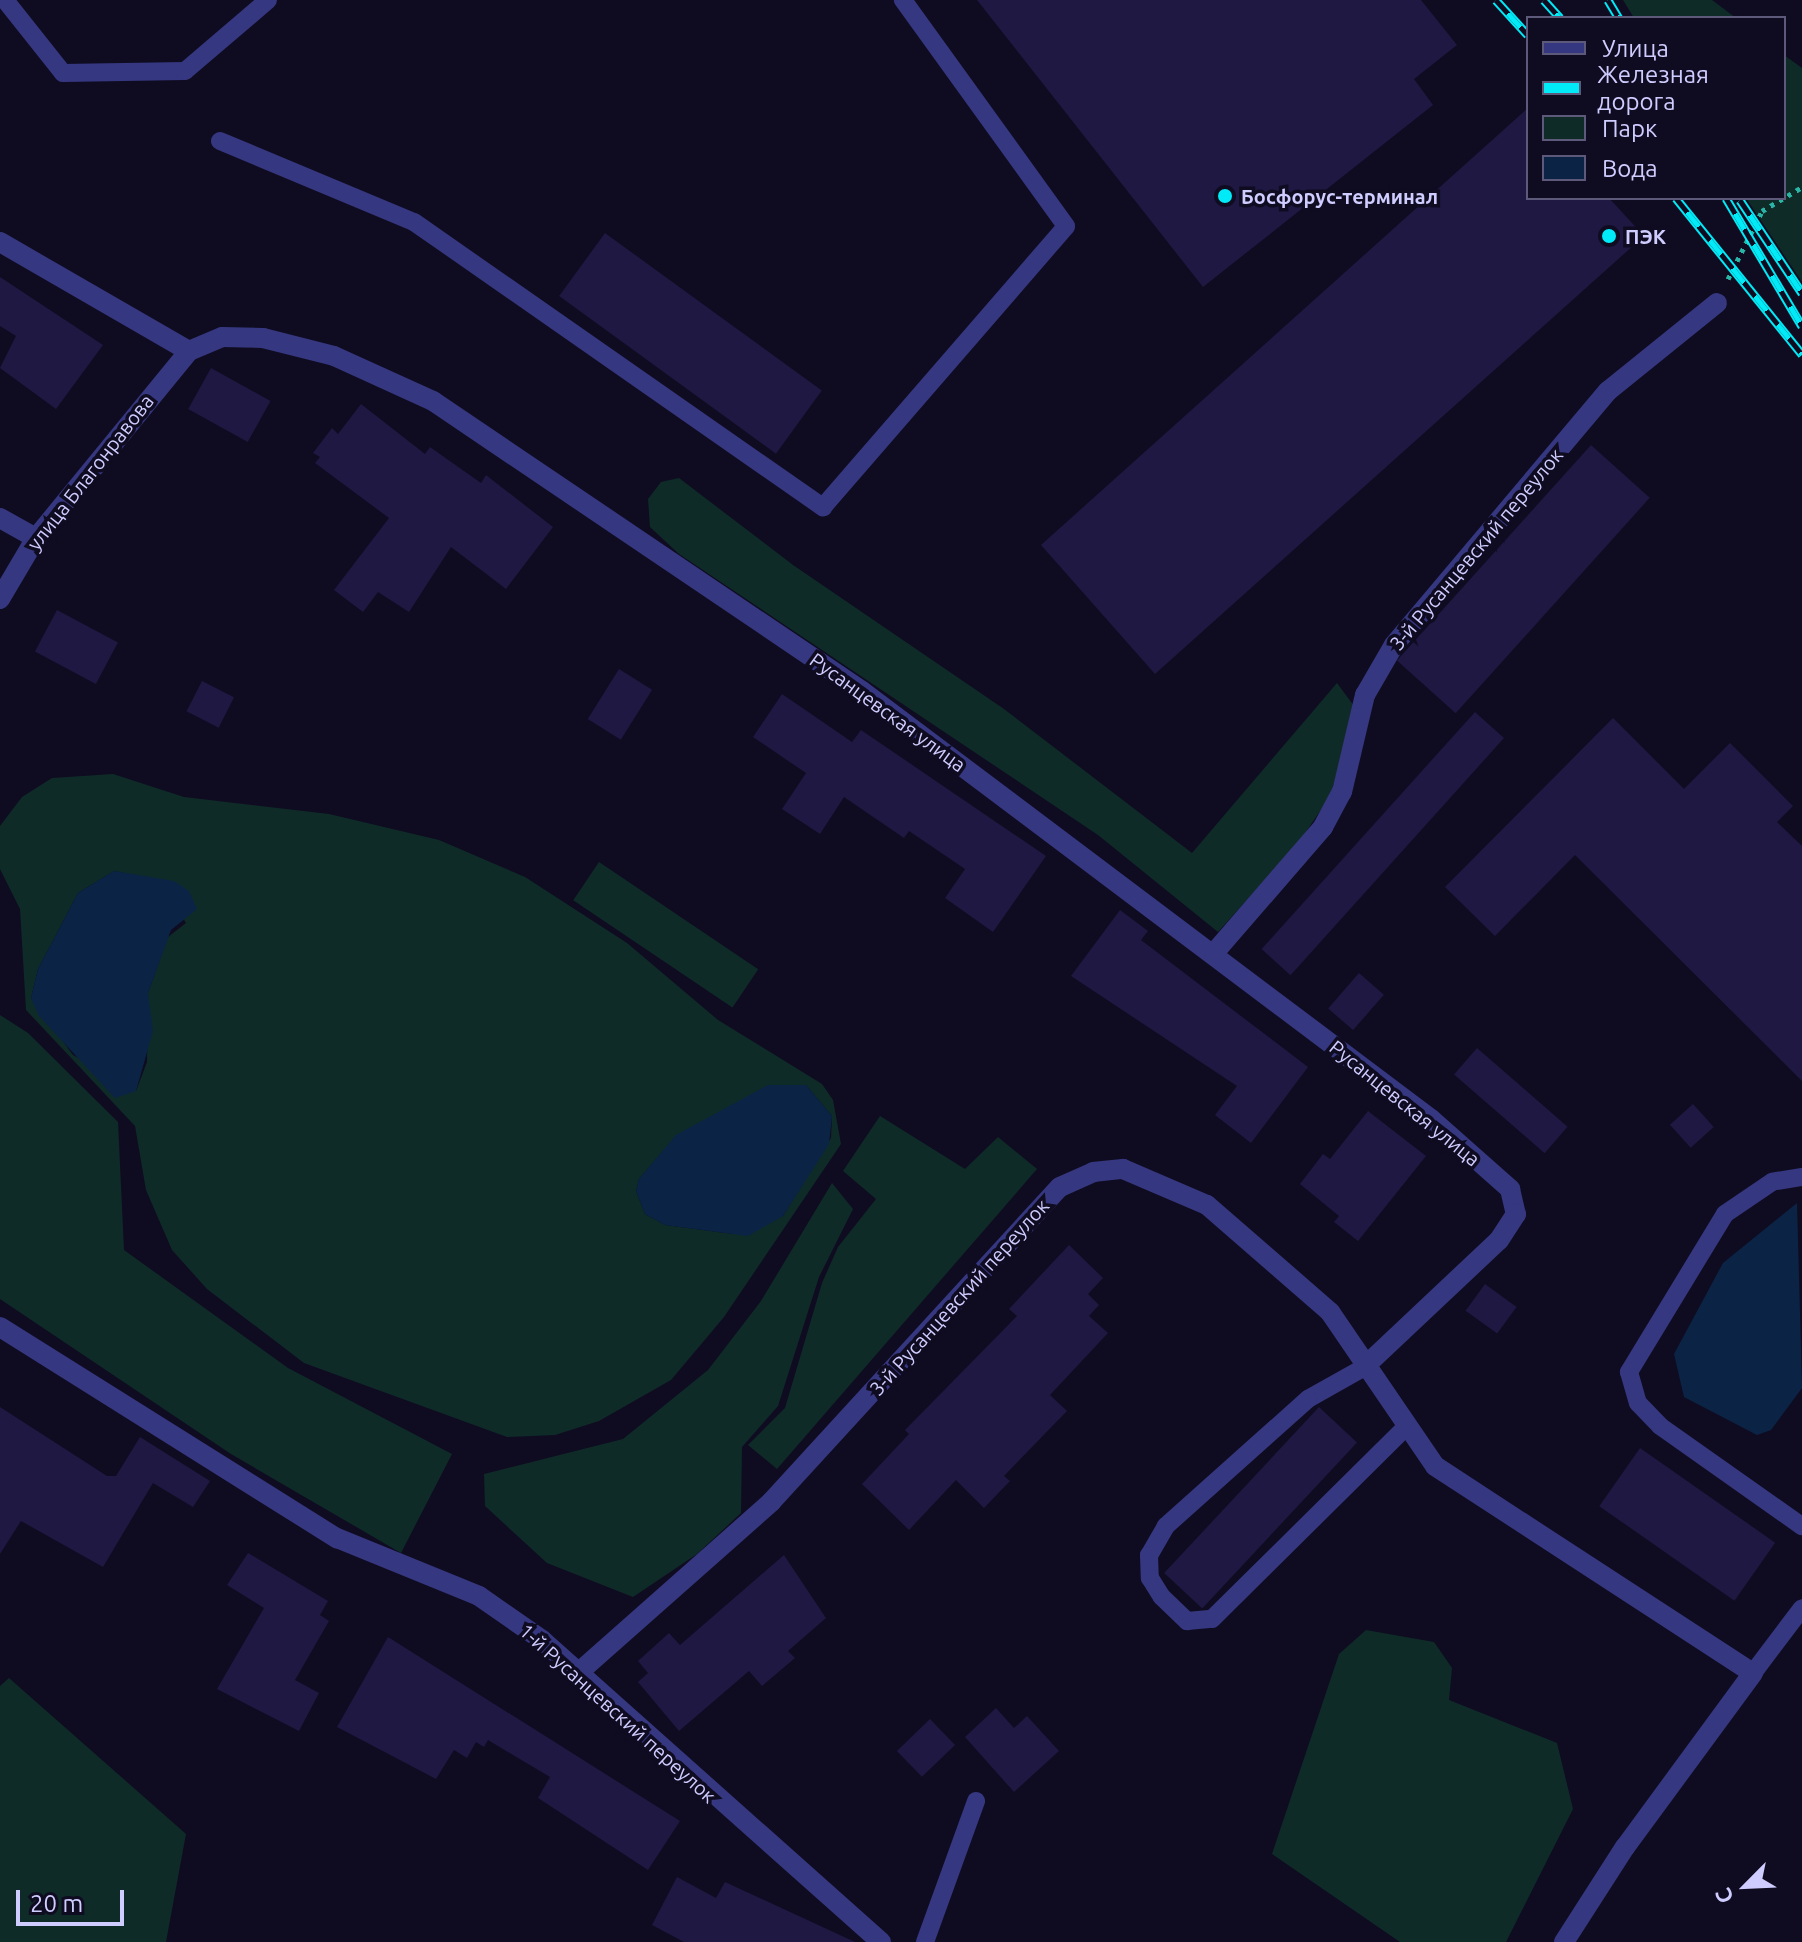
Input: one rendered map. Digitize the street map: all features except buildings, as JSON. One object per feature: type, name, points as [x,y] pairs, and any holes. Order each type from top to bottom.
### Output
[{"type":"street","points":[[0,242],[189,351]]},
{"type":"street","name":"3-й Русанцевский переулок","points":[[1214,953],[1323,827],[1342,792],[1365,695],[1394,645],[1608,391],[1717,303]]},
{"type":"street","name":"Русанцевская улица","points":[[189,351],[222,337],[263,338],[334,356],[433,401],[862,691],[1431,1119],[1510,1189],[1516,1214],[1499,1240],[1363,1368]]},
{"type":"street","name":"улица Благонравова","points":[[0,599],[36,538],[189,351]]},
{"type":"street","points":[[0,518],[36,538]]},
{"type":"street","name":"3-й Русанцевский переулок","points":[[578,1673],[771,1502],[1060,1187],[1075,1178],[1123,1169],[1207,1205],[1330,1312],[1363,1368],[1435,1466],[1753,1673]]},
{"type":"street","name":"1-й Русанцевский переулок","points":[[0,1327],[312,1524],[479,1596],[578,1673],[881,1942]]},
{"type":"street","points":[[1564,1942],[1625,1847],[1753,1673]]},
{"type":"lane","points":[[5,0],[63,73],[185,71],[268,0]]},
{"type":"lane","points":[[220,141],[414,222],[823,507],[1066,226],[903,0]]},
{"type":"lane","points":[[1802,1177],[1772,1182],[1725,1214],[1629,1372],[1638,1403],[1660,1426],[1802,1526]]},
{"type":"lane","points":[[1363,1368],[1308,1399],[1166,1526],[1149,1555],[1150,1578],[1162,1597],[1187,1621],[1212,1619],[1406,1427]]},
{"type":"lane","points":[[1753,1673],[1802,1608]]},
{"type":"lane","points":[[925,1942],[976,1801]]},
{"type":"path","points":[[1717,303],[1762,211],[1780,200]]},
{"type":"green space","points":[[1623,0],[1712,0],[1733,16],[1633,16]]},
{"type":"green space","points":[[1786,56],[1802,68],[1802,282],[1747,200],[1786,200]]},
{"type":"green space","points":[[679,478],[793,565],[1004,709],[1192,853],[1337,683],[1354,706],[1331,795],[1299,842],[1218,932],[1098,835],[679,554],[650,527],[648,499],[661,482]]},
{"type":"green space","points":[[113,774],[184,797],[329,814],[439,840],[525,877],[627,943],[718,1020],[822,1084],[833,1100],[841,1144],[724,1317],[671,1380],[599,1421],[555,1435],[507,1437],[304,1363],[207,1289],[172,1250],[146,1190],[135,1126],[26,1010],[20,909],[0,869],[0,826],[22,797],[52,778]],"holes":[[[114,871],[157,879],[186,923],[168,937],[148,993],[147,1062],[136,1091],[73,1055],[31,998],[38,969],[78,893]],[[806,1085],[832,1116],[831,1138],[783,1216],[733,1234],[665,1225],[645,1214],[636,1191],[639,1179],[676,1136],[738,1102]]]},
{"type":"green space","points":[[599,862],[758,969],[732,1008],[573,900]]},
{"type":"green space","points":[[0,1015],[28,1033],[118,1122],[124,1250],[288,1368],[452,1454],[401,1553],[231,1454],[0,1299]]},
{"type":"green space","points":[[880,1116],[965,1169],[998,1137],[1037,1169],[777,1469],[748,1445],[785,1408],[822,1283],[838,1247],[876,1199],[843,1171]]},
{"type":"green space","points":[[832,1183],[853,1209],[819,1277],[778,1406],[742,1447],[741,1513],[697,1554],[633,1597],[547,1563],[485,1506],[484,1474],[623,1439],[708,1370],[761,1301]]},
{"type":"green space","points":[[1366,1630],[1434,1642],[1452,1668],[1449,1700],[1557,1743],[1573,1809],[1506,1942],[1400,1942],[1272,1854],[1339,1654]]},
{"type":"green space","points":[[9,1678],[186,1834],[166,1942],[0,1942],[0,1686]]},
{"type":"water","points":[[114,871],[174,881],[189,891],[197,909],[171,930],[148,993],[153,1031],[136,1091],[115,1098],[39,1016],[31,998],[38,969],[78,893]]},
{"type":"water","points":[[768,1085],[806,1085],[832,1116],[829,1144],[783,1216],[748,1236],[665,1225],[645,1214],[636,1191],[639,1179],[676,1135]]},
{"type":"water","points":[[1797,1203],[1802,1388],[1771,1430],[1757,1435],[1684,1397],[1674,1354],[1723,1263]]},
{"type":"railway","points":[[1496,0],[1526,33]]},
{"type":"railway","points":[[1544,0],[1558,16]]},
{"type":"railway","points":[[1608,0],[1618,16]]},
{"type":"railway","points":[[1678,200],[1802,354]]},
{"type":"railway","points":[[1727,200],[1802,326]]},
{"type":"railway","points":[[1740,200],[1802,293]]},
{"type":"place","name":"Босфорус-терминал","points":[[1225,196]]},
{"type":"place","name":"ПЭК","points":[[1609,236]]}]
